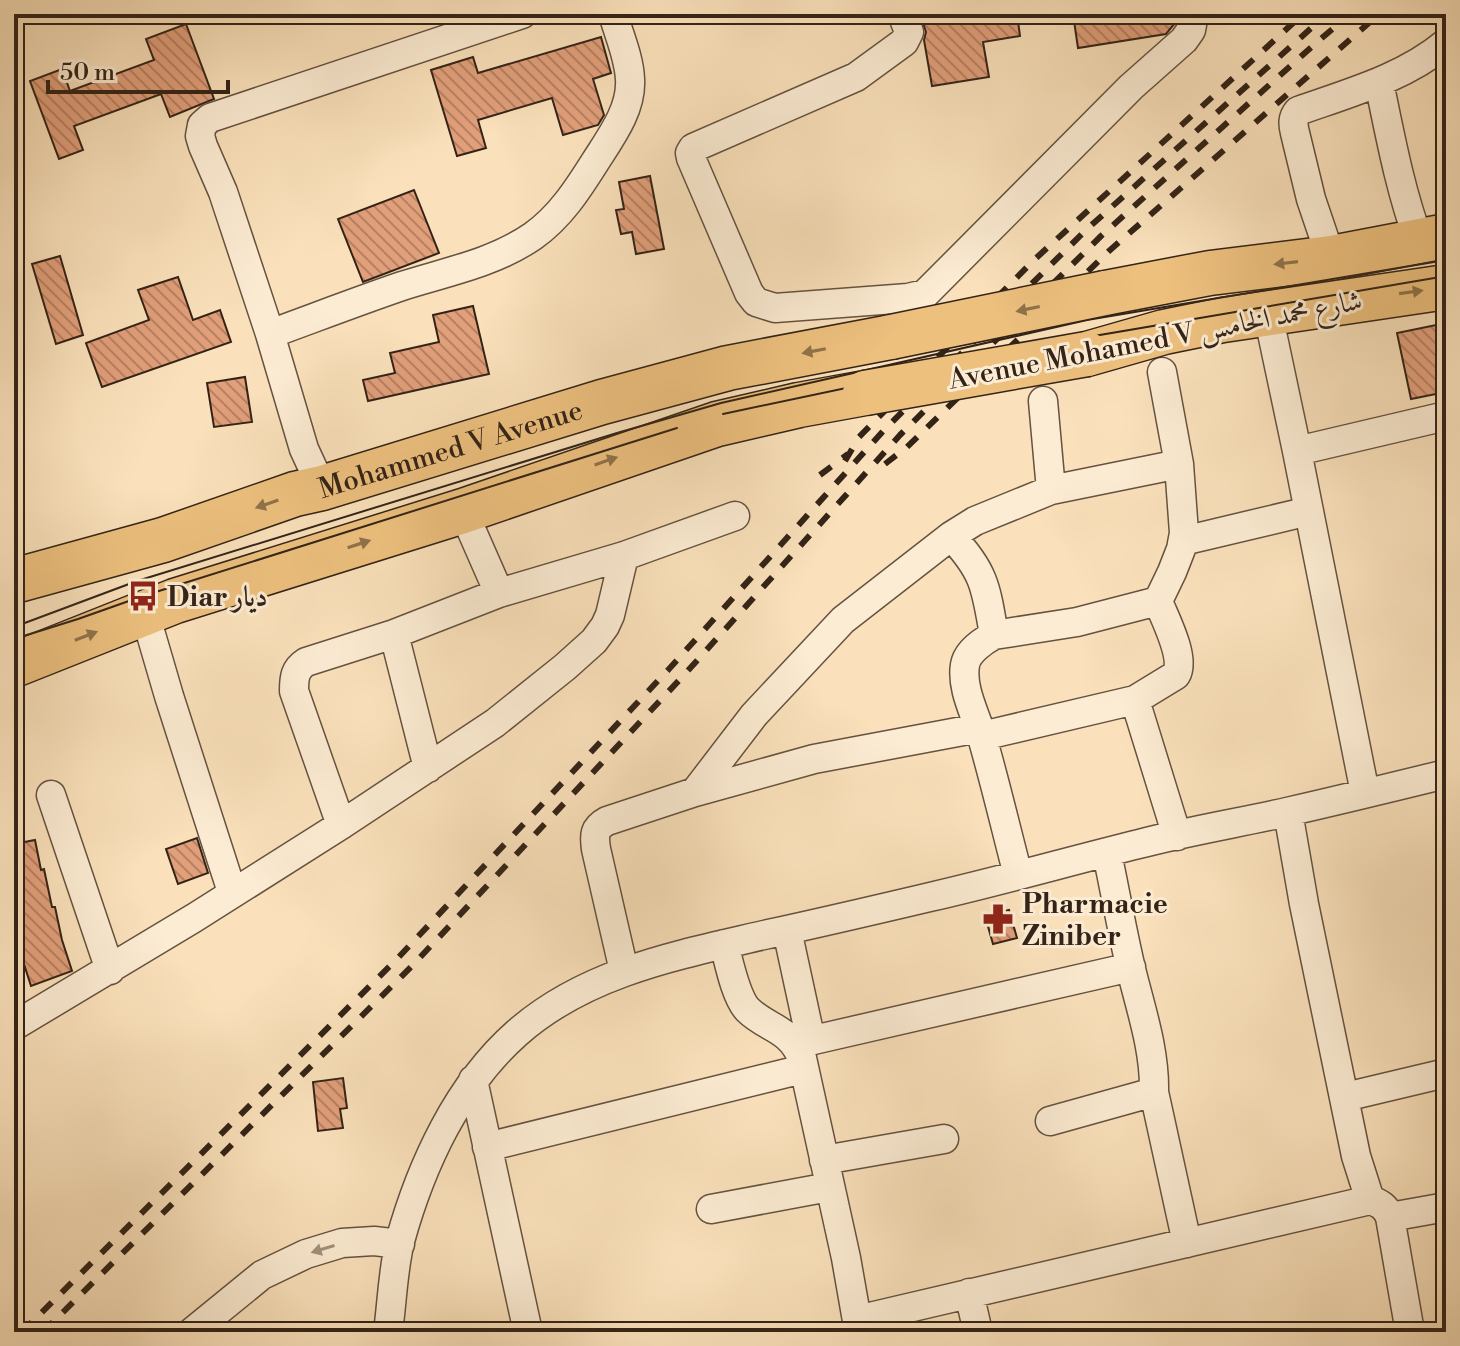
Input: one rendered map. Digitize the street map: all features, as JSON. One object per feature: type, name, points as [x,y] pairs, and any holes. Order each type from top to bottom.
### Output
[{"type":"main road","name":"Avenue Mohamed V شارع محمد الخامس","points":[[891,337],[1210,273],[1331,258],[1432,238]]},
{"type":"main road","name":"Avenue Mohamed V شارع محمد الخامس","points":[[865,393],[1087,354],[1164,332],[1223,320],[1446,287]]},
{"type":"main road","name":"Mohammed V Avenue","points":[[14,581],[163,540],[295,494],[602,402],[728,368],[891,337]]},
{"type":"main road","name":"Mohammed V Avenue","points":[[14,665],[175,601],[463,511],[717,424],[865,393]]},
{"type":"street","points":[[322,488],[304,449],[223,192],[203,146],[200,136],[202,125],[210,118],[522,14]]},
{"type":"street","points":[[270,334],[402,286],[488,260],[535,235],[556,216],[577,191],[626,106],[630,77],[613,14]]},
{"type":"street","points":[[902,14],[909,32],[904,42],[856,77],[693,148],[690,153],[749,293],[756,302],[775,308],[908,298],[925,294],[1131,87],[1184,40],[1191,30],[1194,14]]},
{"type":"street","points":[[1331,258],[1311,199],[1293,119],[1298,111],[1379,82],[1413,66],[1446,43]]},
{"type":"street","points":[[1379,82],[1411,219],[1432,238]]},
{"type":"street","points":[[1268,314],[1365,793]]},
{"type":"street","points":[[624,971],[596,849],[595,830],[607,821],[695,792],[814,759],[980,732],[1135,700],[1180,670],[1180,660],[1158,601],[1183,541],[1179,464],[1162,372]]},
{"type":"street","points":[[1043,401],[1051,490]]},
{"type":"street","points":[[1297,451],[1446,416]]},
{"type":"street","points":[[695,792],[754,715],[843,620],[951,536],[975,521],[1051,490],[1179,464]]},
{"type":"street","points":[[463,511],[499,593]]},
{"type":"street","points":[[1183,541],[1309,511]]},
{"type":"street","points":[[341,825],[294,691],[294,676],[300,666],[499,593],[624,556],[735,516]]},
{"type":"street","points":[[951,536],[981,575],[994,635]]},
{"type":"street","points":[[14,1026],[110,970],[341,825],[495,723],[594,641],[610,615],[624,556]]},
{"type":"street","points":[[1018,875],[966,685],[965,661],[983,641],[994,635],[1077,622],[1158,601]]},
{"type":"street","points":[[145,614],[232,892]]},
{"type":"street","points":[[394,634],[428,768]]},
{"type":"street","points":[[1135,700],[1177,836]]},
{"type":"street","points":[[388,1332],[400,1244],[430,1158],[473,1080],[492,1057],[542,1013],[570,996],[624,971],[724,944],[1446,774]]},
{"type":"street","points":[[51,795],[110,970]]},
{"type":"street","points":[[1288,812],[1301,891],[1356,1156],[1380,1208],[1410,1332]]},
{"type":"street","points":[[1107,853],[1148,1035],[1154,1092],[1187,1243]]},
{"type":"street","points":[[787,930],[803,1051],[858,1326],[969,1293],[1187,1243],[1380,1208],[1446,1207]]},
{"type":"street","points":[[724,944],[745,1006],[803,1051]]},
{"type":"street","points":[[487,1147],[803,1051],[1131,967]]},
{"type":"street","points":[[1345,1097],[1446,1073]]},
{"type":"street","points":[[473,1080],[528,1332]]},
{"type":"street","points":[[1050,1121],[1154,1092]]},
{"type":"street","points":[[711,1209],[944,1139]]},
{"type":"street","points":[[192,1332],[262,1275],[306,1254],[342,1243],[374,1241],[400,1244]]},
{"type":"street","points":[[969,1293],[978,1332]]},
{"type":"building","points":[[920,14],[1017,14],[1020,36],[983,42],[989,77],[932,86],[924,40],[926,32]]},
{"type":"building","points":[[1073,14],[1175,14],[1176,18],[1166,34],[1078,48]]},
{"type":"building","points":[[186,24],[214,99],[170,117],[161,94],[74,126],[83,150],[59,159],[30,81],[62,69],[70,91],[154,60],[146,39]]},
{"type":"building","points":[[601,37],[611,73],[593,79],[604,115],[598,125],[563,135],[552,98],[478,120],[486,148],[457,156],[431,70],[473,57],[478,73]]},
{"type":"building","points":[[650,176],[664,249],[636,254],[632,232],[621,234],[616,210],[624,209],[619,182]]},
{"type":"building","points":[[414,190],[439,253],[363,282],[338,219]]},
{"type":"building","points":[[60,256],[83,335],[56,344],[32,264]]},
{"type":"building","points":[[178,277],[193,320],[220,310],[231,342],[102,387],[86,343],[149,320],[138,290]]},
{"type":"building","points":[[473,306],[489,374],[368,401],[363,380],[395,373],[390,353],[439,342],[433,315]]},
{"type":"building","points":[[1446,323],[1446,392],[1411,399],[1397,333]]},
{"type":"building","points":[[245,377],[252,422],[214,427],[207,383]]},
{"type":"building","points":[[197,838],[208,873],[178,884],[166,849]]},
{"type":"building","points":[[35,840],[72,971],[31,986],[14,933],[14,844]]},
{"type":"building","points":[[1009,910],[1017,938],[993,944],[985,916]]},
{"type":"building","points":[[343,1078],[347,1108],[340,1109],[343,1128],[318,1131],[313,1082]]},
{"type":"tram line","points":[[14,627],[137,581],[721,403],[1087,320],[1446,260]]},
{"type":"tram line","points":[[723,414],[1088,337],[1446,276]]},
{"type":"tram line","points":[[14,639],[677,428]]},
{"type":"railway","points":[[845,461],[859,437],[1034,260],[1303,14]]},
{"type":"railway","points":[[22,1332],[396,960],[669,669],[885,429],[1086,230],[1327,14]]},
{"type":"railway","points":[[43,1332],[412,966],[684,675],[900,435],[1101,236],[1350,14]]},
{"type":"railway","points":[[885,464],[907,447],[1109,251],[1379,14]]},
{"type":"railway","points":[[820,475],[848,454]]},
{"type":"place","name":"Diar ديار","points":[[143,596]]},
{"type":"place","name":"Pharmacie Ziniber","points":[[998,919]]}]
